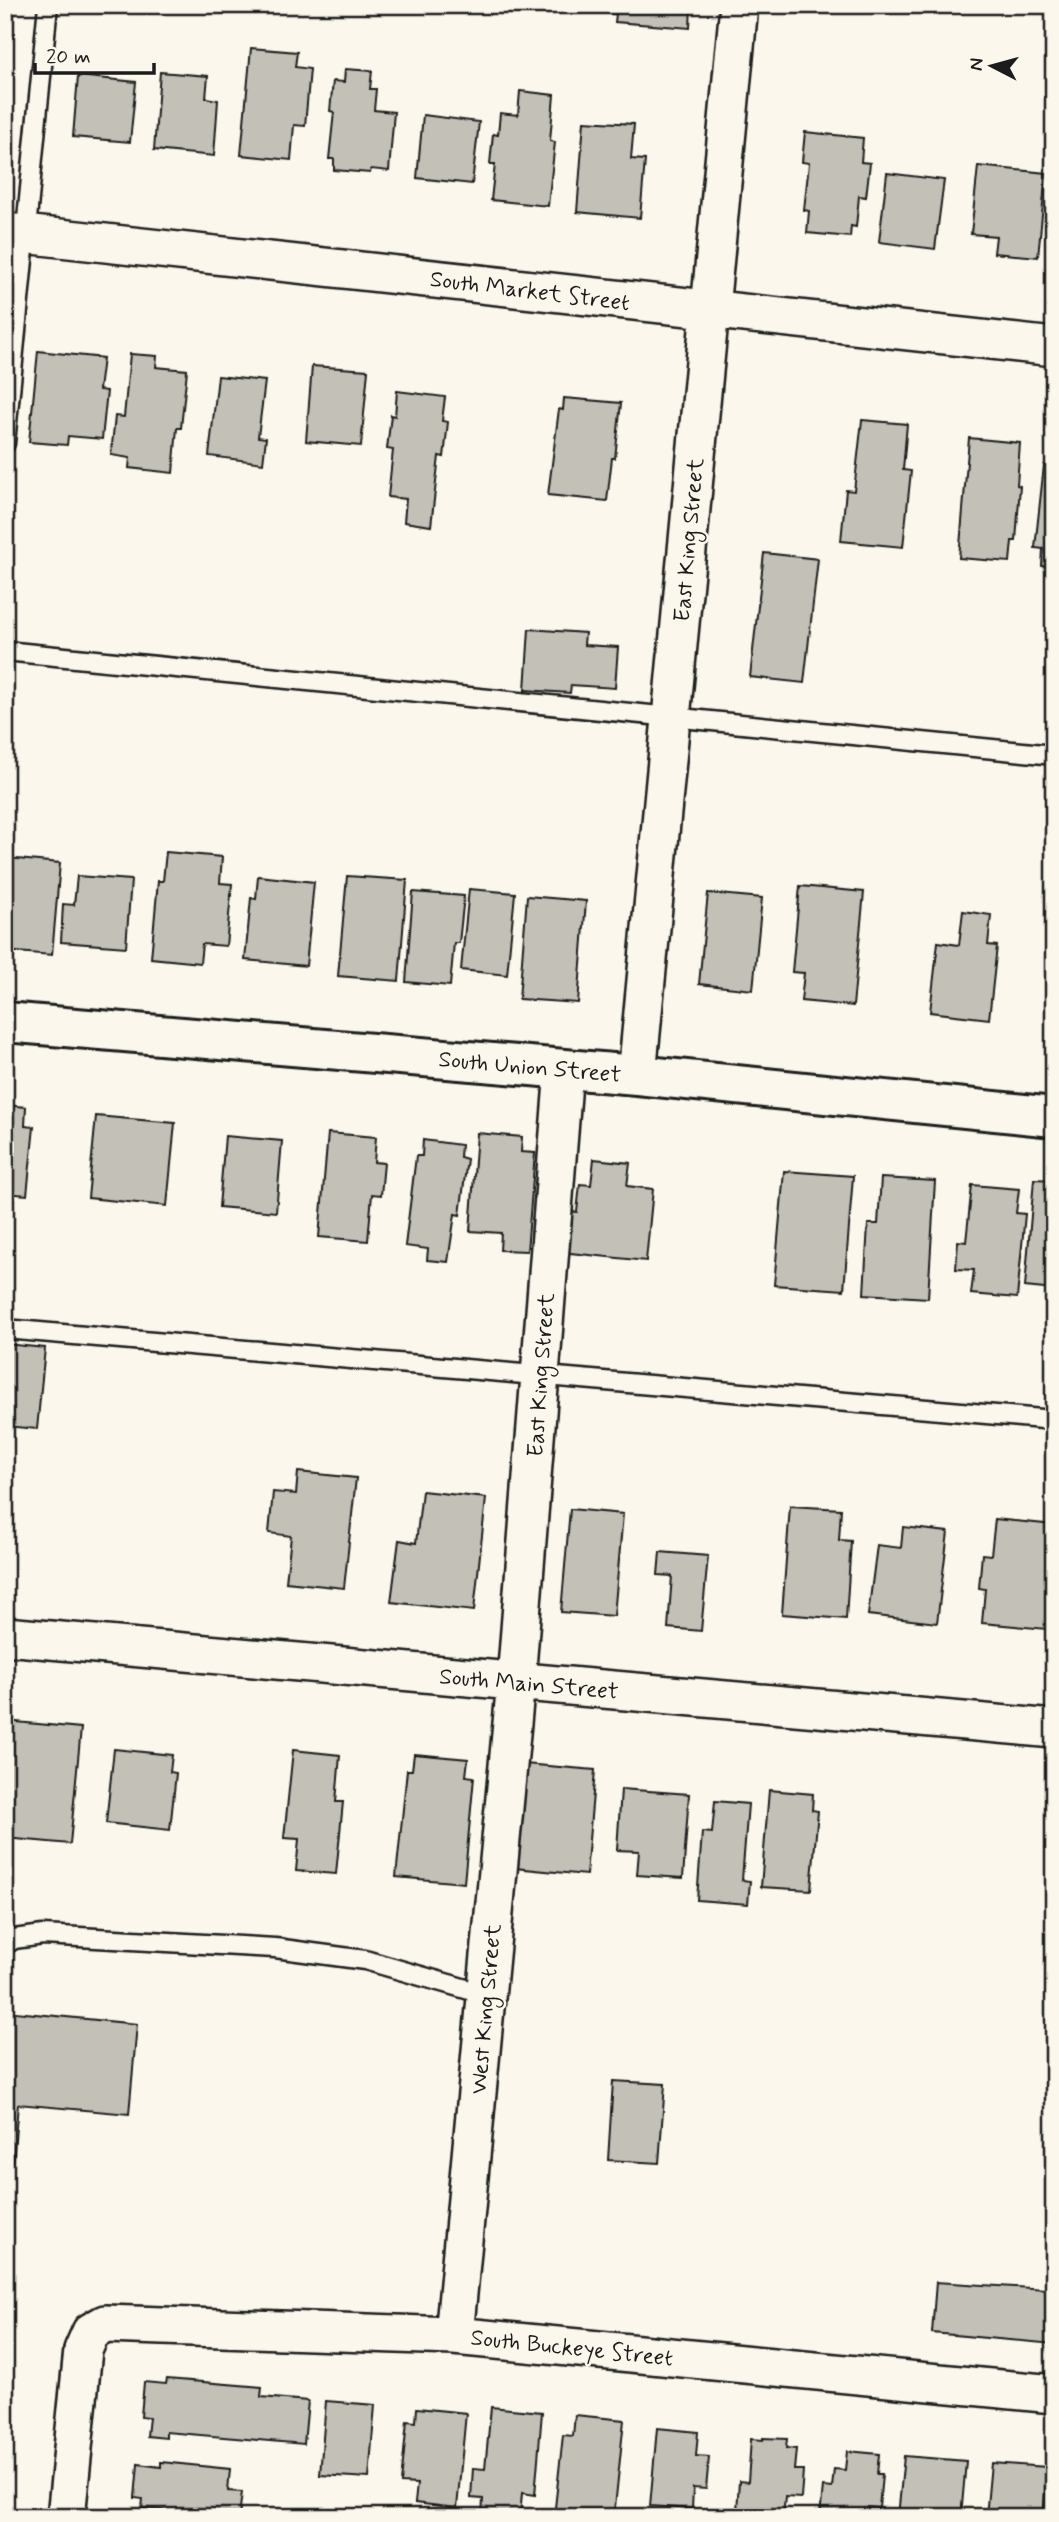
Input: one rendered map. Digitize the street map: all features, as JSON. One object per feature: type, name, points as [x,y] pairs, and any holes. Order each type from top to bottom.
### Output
[{"type":"street","name":"East King Street","points":[[637,1075],[739,5]]},
{"type":"street","name":"South Market Street","points":[[16,233],[1054,347]]},
{"type":"street","name":"South Union Street","points":[[5,1023],[637,1075],[1054,1117]]},
{"type":"street","name":"East King Street","points":[[516,1681],[564,1069]]},
{"type":"street","name":"South Main Street","points":[[5,1636],[1054,1729]]},
{"type":"street","name":"West King Street","points":[[454,2336],[516,1681]]},
{"type":"street","name":"South Buckeye Street","points":[[66,2517],[83,2350],[91,2332],[105,2324],[454,2336],[1054,2394]]},
{"type":"lane","points":[[5,443],[16,233],[48,5]]},
{"type":"lane","points":[[5,651],[1054,755]]},
{"type":"lane","points":[[5,1329],[1054,1420]]},
{"type":"lane","points":[[5,1945],[15,1939],[43,1935],[275,1948],[365,1960],[486,1995]]},
{"type":"building","points":[[600,5],[691,5],[690,28],[615,22],[616,14],[599,12]]},
{"type":"building","points":[[251,48],[297,52],[295,67],[310,69],[305,126],[294,125],[291,160],[241,155]]},
{"type":"building","points":[[345,69],[372,71],[370,89],[376,89],[374,110],[394,112],[389,171],[371,169],[370,173],[334,170],[334,159],[329,159],[334,112],[330,111],[333,81],[344,82]]},
{"type":"building","points":[[160,72],[208,76],[206,98],[218,100],[214,156],[154,150]]},
{"type":"building","points":[[5,75],[12,75],[5,139]]},
{"type":"building","points":[[78,76],[136,82],[130,142],[73,137]]},
{"type":"building","points":[[520,91],[554,95],[550,141],[555,142],[548,206],[491,200],[495,164],[490,164],[493,134],[498,135],[500,113],[518,115]]},
{"type":"building","points":[[423,115],[479,122],[472,184],[417,178]]},
{"type":"building","points":[[584,121],[634,124],[631,159],[645,160],[640,218],[577,212]]},
{"type":"building","points":[[805,132],[863,138],[861,162],[870,163],[866,197],[859,196],[856,227],[851,226],[850,237],[807,233],[809,211],[804,210],[809,163],[802,162]]},
{"type":"building","points":[[978,166],[1046,173],[1038,257],[994,253],[996,236],[971,234]]},
{"type":"building","points":[[887,173],[944,180],[935,249],[879,242]]},
{"type":"building","points":[[38,351],[103,358],[99,390],[107,391],[102,439],[68,436],[67,445],[29,442]]},
{"type":"building","points":[[130,354],[157,356],[156,367],[187,370],[173,473],[129,468],[130,458],[111,455],[115,416],[124,417]]},
{"type":"building","points":[[312,366],[368,370],[361,446],[306,441]]},
{"type":"building","points":[[218,376],[265,381],[258,437],[266,438],[263,463],[209,456]]},
{"type":"building","points":[[397,391],[445,397],[442,421],[448,422],[444,457],[439,456],[431,526],[404,522],[406,499],[388,497],[393,450],[387,449],[391,415],[395,416]]},
{"type":"building","points":[[564,398],[621,403],[607,501],[548,495],[559,409],[563,410]]},
{"type":"building","points":[[862,420],[907,424],[903,470],[911,471],[903,547],[841,541],[846,490],[854,491]]},
{"type":"building","points":[[969,438],[1020,443],[1016,541],[1012,541],[1010,562],[959,558]]},
{"type":"building","points":[[1044,465],[1054,466],[1054,568],[1042,566],[1043,549],[1035,548]]},
{"type":"building","points":[[764,553],[818,559],[804,683],[750,677]]},
{"type":"building","points":[[529,629],[585,633],[584,645],[618,647],[615,688],[571,685],[570,693],[525,690]]},
{"type":"building","points":[[166,852],[222,857],[220,883],[232,884],[226,946],[202,944],[200,963],[151,958],[158,881],[163,881]]},
{"type":"building","points":[[6,858],[60,863],[52,955],[5,951]]},
{"type":"building","points":[[77,876],[131,880],[126,947],[61,942],[63,904],[74,905]]},
{"type":"building","points":[[258,876],[314,882],[306,966],[245,960],[251,898],[256,899]]},
{"type":"building","points":[[347,876],[407,880],[399,981],[338,976]]},
{"type":"building","points":[[800,886],[864,892],[853,1006],[801,1001],[804,973],[792,972]]},
{"type":"building","points":[[469,889],[515,893],[507,975],[461,970]]},
{"type":"building","points":[[413,892],[464,896],[459,943],[454,943],[450,986],[406,982]]},
{"type":"building","points":[[708,893],[762,898],[753,990],[699,984]]},
{"type":"building","points":[[527,896],[586,901],[578,1003],[519,999]]},
{"type":"building","points":[[963,911],[991,915],[988,945],[997,946],[989,1019],[930,1012],[938,942],[959,945]]},
{"type":"building","points":[[5,1105],[26,1107],[25,1126],[34,1127],[27,1195],[5,1193]]},
{"type":"building","points":[[96,1116],[175,1123],[167,1206],[88,1198]]},
{"type":"building","points":[[328,1133],[376,1137],[374,1162],[384,1163],[381,1195],[372,1194],[368,1241],[319,1237]]},
{"type":"building","points":[[477,1133],[522,1137],[521,1152],[535,1153],[527,1251],[500,1250],[501,1233],[470,1231]]},
{"type":"building","points":[[225,1136],[282,1141],[276,1212],[219,1207]]},
{"type":"building","points":[[423,1140],[461,1145],[460,1157],[467,1159],[460,1215],[455,1214],[448,1262],[427,1260],[428,1249],[405,1246],[416,1156],[422,1156]]},
{"type":"building","points":[[594,1159],[630,1163],[627,1186],[653,1189],[646,1261],[561,1252],[565,1211],[577,1212],[580,1184],[591,1185]]},
{"type":"building","points":[[784,1171],[853,1176],[844,1290],[774,1285]]},
{"type":"building","points":[[881,1178],[935,1181],[928,1298],[864,1294],[868,1224],[878,1224]]},
{"type":"building","points":[[1034,1179],[1054,1180],[1054,1290],[1025,1287]]},
{"type":"building","points":[[972,1185],[1019,1189],[1016,1213],[1025,1214],[1017,1298],[971,1294],[974,1270],[956,1269],[958,1241],[966,1242]]},
{"type":"building","points":[[5,1344],[45,1348],[37,1429],[5,1426]]},
{"type":"building","points":[[298,1472],[356,1478],[344,1588],[286,1582],[291,1536],[269,1533],[273,1492],[296,1494]]},
{"type":"building","points":[[422,1491],[486,1498],[474,1611],[391,1602],[399,1540],[416,1543]]},
{"type":"building","points":[[790,1506],[841,1509],[839,1540],[851,1541],[846,1619],[782,1614]]},
{"type":"building","points":[[570,1509],[623,1514],[614,1616],[561,1612]]},
{"type":"building","points":[[995,1519],[1054,1525],[1054,1560],[1047,1629],[982,1623],[985,1589],[979,1588],[982,1554],[991,1555]]},
{"type":"building","points":[[903,1527],[948,1532],[937,1623],[868,1615],[877,1545],[901,1548]]},
{"type":"building","points":[[660,1552],[708,1556],[701,1631],[668,1628],[672,1576],[658,1575]]},
{"type":"building","points":[[5,1721],[81,1728],[70,1844],[5,1838],[9,1768],[5,1768]]},
{"type":"building","points":[[114,1749],[172,1755],[170,1772],[176,1773],[170,1830],[106,1823]]},
{"type":"building","points":[[293,1750],[340,1755],[336,1802],[343,1802],[336,1874],[296,1871],[299,1839],[284,1838]]},
{"type":"building","points":[[414,1754],[468,1759],[466,1776],[474,1777],[464,1883],[396,1877],[407,1770],[412,1770]]},
{"type":"building","points":[[524,1764],[595,1770],[586,1875],[515,1868]]},
{"type":"building","points":[[621,1789],[689,1794],[683,1878],[637,1875],[639,1851],[617,1850]]},
{"type":"building","points":[[769,1790],[813,1794],[812,1810],[818,1811],[811,1890],[761,1887]]},
{"type":"building","points":[[715,1801],[748,1804],[742,1880],[750,1881],[748,1904],[697,1900],[702,1832],[712,1833]]},
{"type":"building","points":[[1054,1986],[1054,2063],[1048,2062]]},
{"type":"building","points":[[5,2011],[137,2024],[129,2114],[18,2104],[13,2162],[5,2161]]},
{"type":"building","points":[[613,2081],[665,2084],[659,2163],[608,2160]]},
{"type":"building","points":[[1054,2270],[1054,2344],[932,2333],[936,2282],[1046,2289],[1047,2271]]},
{"type":"building","points":[[167,2379],[262,2387],[261,2397],[308,2401],[304,2444],[166,2432],[166,2438],[147,2436],[149,2417],[141,2416],[144,2382],[166,2384]]},
{"type":"building","points":[[326,2401],[375,2405],[369,2478],[320,2475]]},
{"type":"building","points":[[491,2407],[542,2412],[535,2495],[522,2493],[520,2517],[482,2517],[483,2499],[471,2498],[473,2468],[485,2469]]},
{"type":"building","points":[[417,2408],[466,2413],[457,2508],[415,2503],[417,2484],[401,2483],[407,2421],[416,2422]]},
{"type":"building","points":[[575,2415],[624,2420],[614,2517],[554,2517],[563,2435],[573,2436]]},
{"type":"building","points":[[657,2428],[698,2432],[696,2456],[709,2457],[706,2489],[693,2488],[692,2509],[650,2506]]},
{"type":"building","points":[[751,2439],[787,2439],[786,2448],[796,2449],[794,2470],[803,2470],[801,2498],[785,2497],[783,2517],[742,2517],[742,2511],[737,2511],[739,2481],[748,2482]]},
{"type":"building","points":[[847,2451],[879,2454],[877,2474],[882,2474],[879,2508],[868,2507],[867,2517],[820,2517],[823,2487],[832,2488],[834,2469],[845,2470]]},
{"type":"building","points":[[904,2456],[966,2461],[961,2517],[898,2517]]},
{"type":"building","points":[[161,2462],[230,2469],[228,2491],[242,2492],[239,2517],[205,2517],[142,2508],[143,2499],[135,2498],[138,2464],[161,2467]]},
{"type":"building","points":[[991,2463],[1047,2467],[1043,2517],[986,2517]]}]
